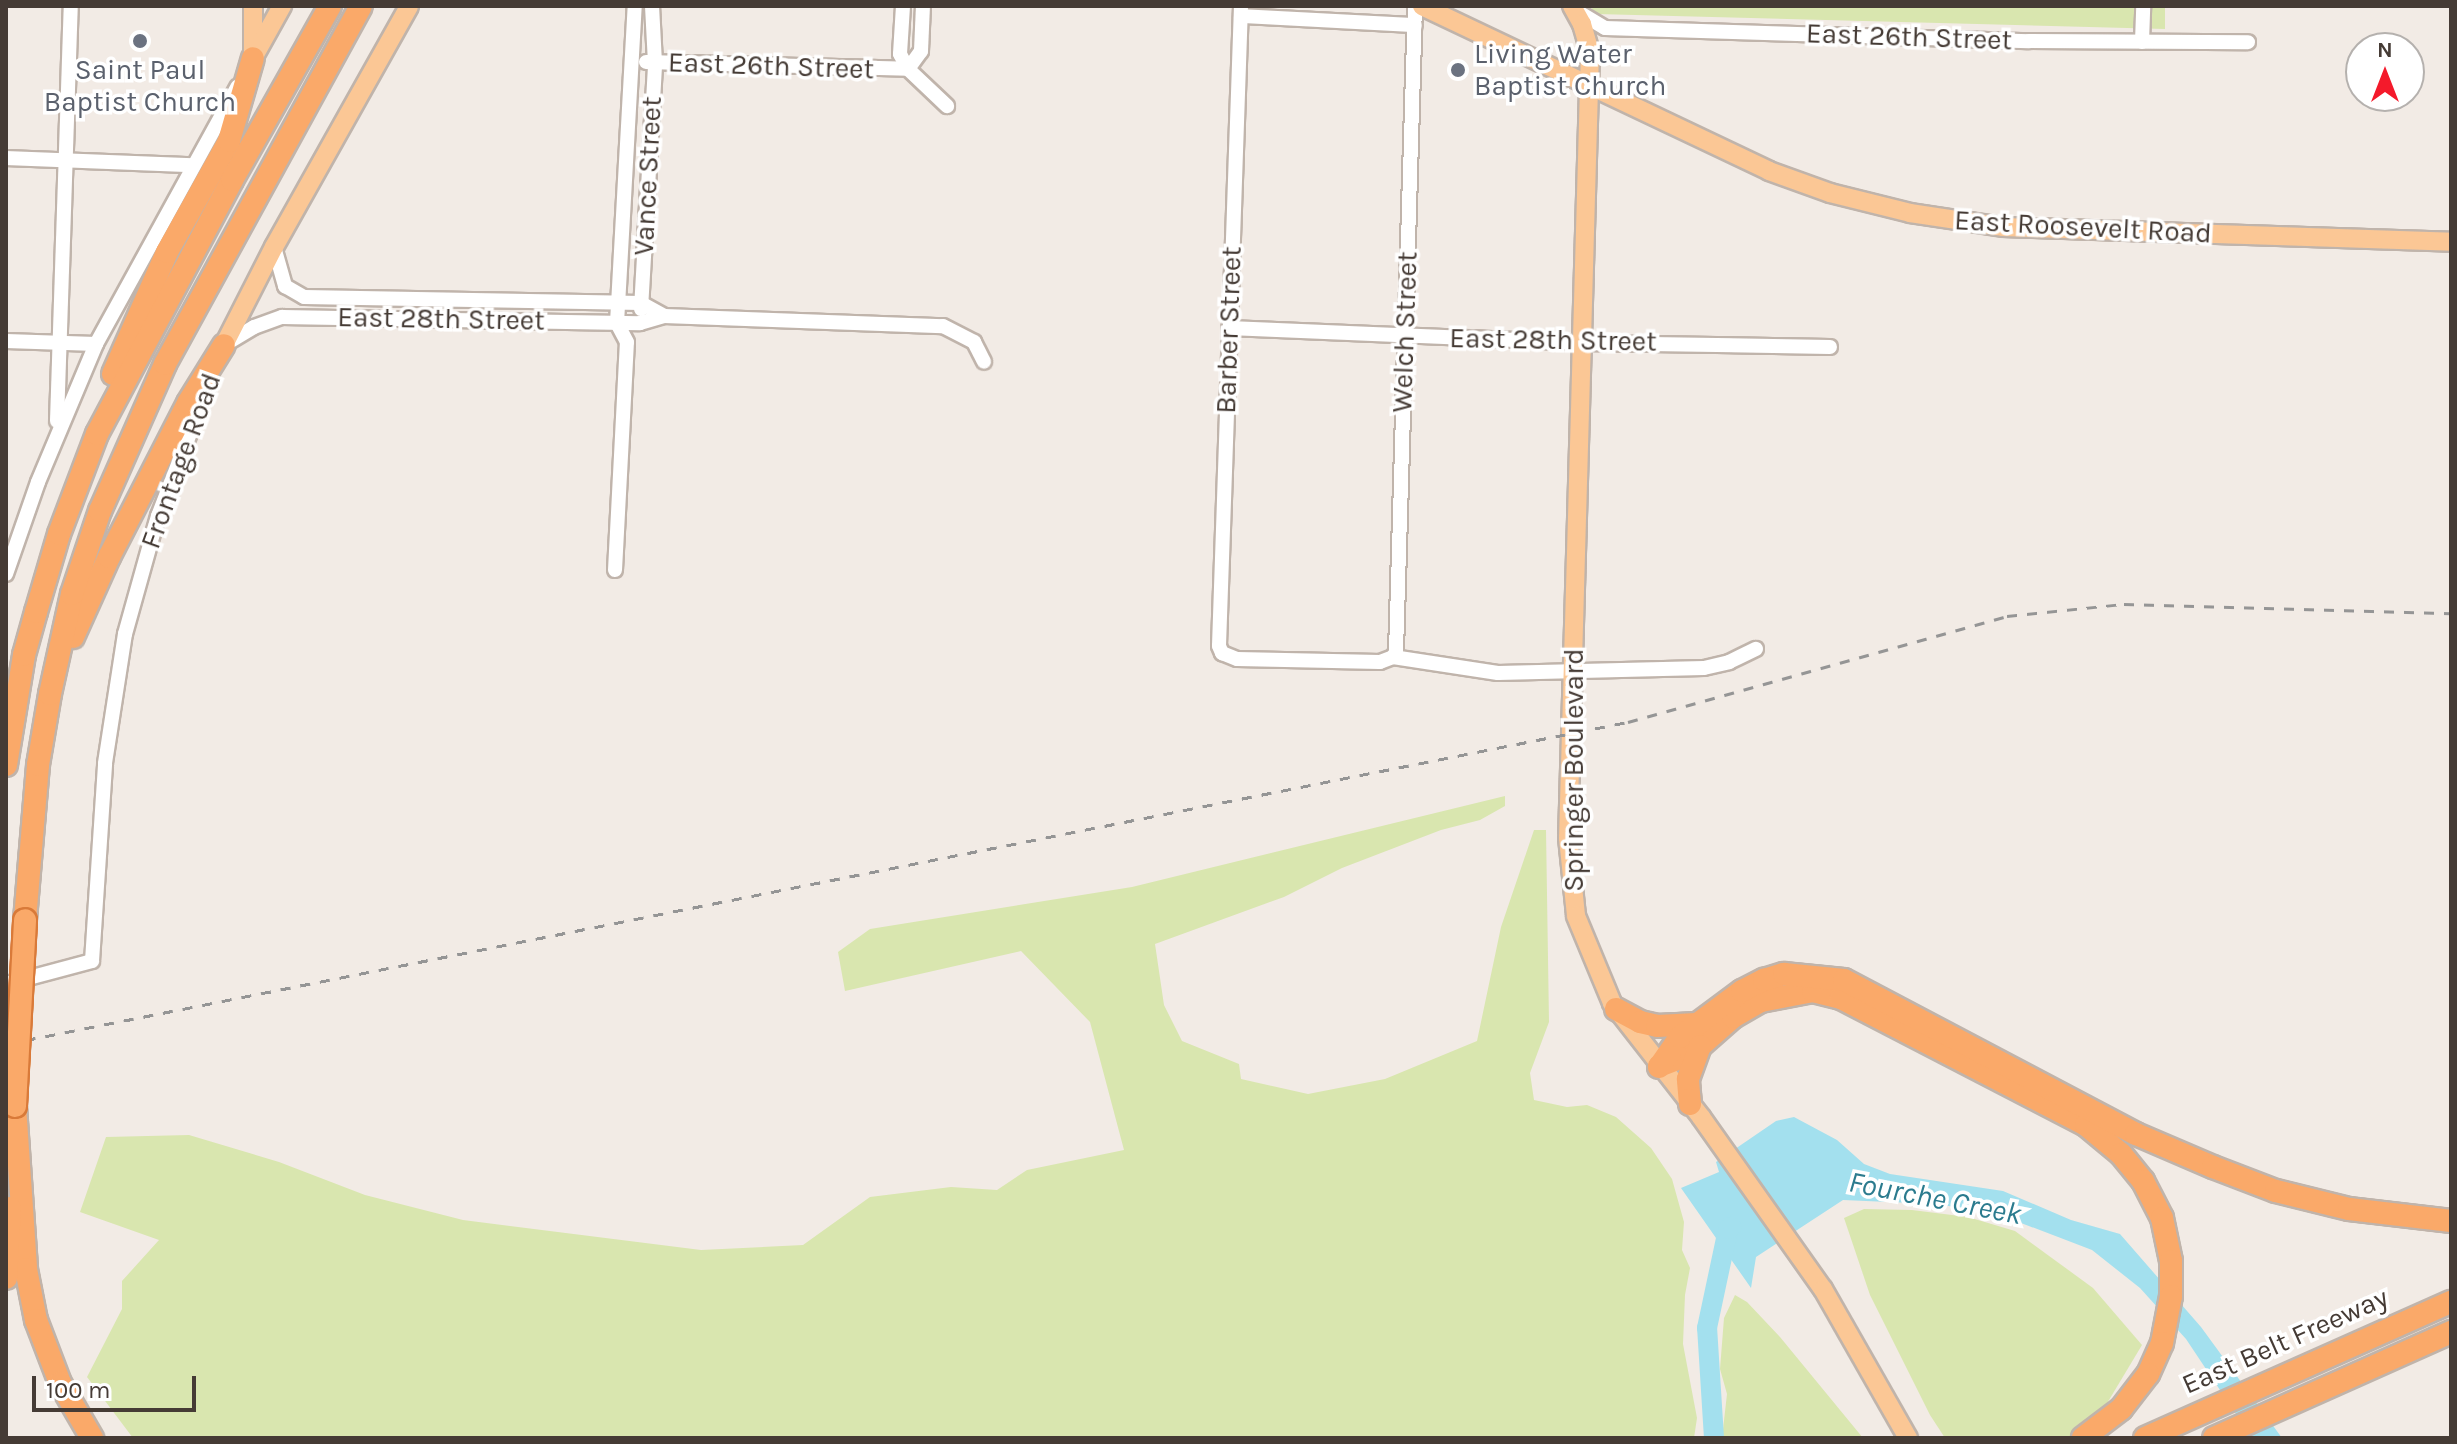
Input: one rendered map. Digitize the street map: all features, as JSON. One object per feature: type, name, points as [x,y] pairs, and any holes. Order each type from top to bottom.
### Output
[{"type":"highway","points":[[80,475],[120,388],[330,6]]},
{"type":"highway","points":[[6,1278],[25,920],[38,765],[72,594],[100,511],[165,364],[361,6]]},
{"type":"highway","points":[[6,765],[28,641],[99,410],[167,252],[229,141],[253,58]]},
{"type":"highway","points":[[50,694],[109,557],[188,403],[224,345]]},
{"type":"highway","points":[[1695,1110],[1688,1079],[1699,1035],[1742,991],[1784,984],[1844,980],[2136,1134],[2276,1191],[2349,1209],[2451,1221]]},
{"type":"highway","points":[[1784,984],[1841,998],[2086,1125],[2121,1154],[2143,1181],[2162,1218],[2171,1261],[2171,1296],[2162,1343],[2148,1374],[2121,1409],[2083,1438]]},
{"type":"highway","points":[[1616,1009],[1640,1022],[1699,1035]]},
{"type":"highway","points":[[1659,1067],[1680,1037],[1699,1035]]},
{"type":"highway","points":[[15,1106],[26,1269],[36,1320],[60,1383],[92,1438]]},
{"type":"highway","name":"East Belt Freeway","points":[[2145,1438],[2369,1335],[2451,1302]]},
{"type":"highway","name":"East Belt Freeway","points":[[2214,1438],[2451,1332]]},
{"type":"main road","points":[[253,6],[253,58]]},
{"type":"main road","points":[[253,58],[282,6]]},
{"type":"main road","name":"Frontage Road","points":[[224,345],[274,247],[409,6]]},
{"type":"main road","name":"East Roosevelt Road","points":[[1422,6],[1769,171],[1830,193],[1910,213],[2004,227],[2451,242]]},
{"type":"main road","name":"Springer Boulevard","points":[[1573,8],[1587,38],[1590,85],[1568,838],[1573,901],[1586,946],[1616,1009],[1695,1110],[1823,1289],[1908,1438]]},
{"type":"street","points":[[57,434],[71,6]]},
{"type":"street","name":"Vance Street","points":[[617,323],[635,6]]},
{"type":"street","name":"Vance Street","points":[[640,323],[655,63],[652,6]]},
{"type":"street","points":[[903,6],[900,54],[908,69],[947,106]]},
{"type":"street","points":[[908,69],[921,51],[923,6]]},
{"type":"street","name":"Welch Street","points":[[1393,657],[1396,652],[1415,6]]},
{"type":"street","points":[[2142,42],[2143,6]]},
{"type":"street","name":"East 26th Street","points":[[1573,8],[1605,28],[2248,42]]},
{"type":"street","points":[[1241,11],[1415,25]]},
{"type":"street","name":"Barber Street","points":[[1241,11],[1219,646],[1222,653],[1237,659],[1380,662],[1393,657]]},
{"type":"street","points":[[6,574],[57,434],[96,344],[253,58]]},
{"type":"street","name":"East 26th Street","points":[[634,62],[908,69]]},
{"type":"street","points":[[6,158],[192,165]]},
{"type":"street","name":"East 28th Street","points":[[274,247],[285,286],[304,297],[641,303],[664,316]]},
{"type":"street","name":"East 28th Street","points":[[224,345],[268,321],[297,316],[617,323],[640,323],[664,316],[943,326],[974,342],[984,362]]},
{"type":"street","points":[[615,570],[627,342],[617,323]]},
{"type":"street","points":[[627,342],[640,323]]},
{"type":"street","name":"East 28th Street","points":[[1229,328],[1582,343],[1830,347]]},
{"type":"street","points":[[6,341],[96,344]]},
{"type":"street","name":"Frontage Road","points":[[6,984],[92,961],[105,763],[125,634],[158,516],[224,345]]},
{"type":"street","points":[[6,522],[23,523]]},
{"type":"street","points":[[1393,657],[1498,673],[1573,669],[1672,671],[1722,664],[1756,649]]},
{"type":"green space","points":[[1590,6],[2165,6],[2165,29],[1596,14]]},
{"type":"green space","points":[[1505,796],[1505,806],[1480,820],[1441,830],[1342,868],[1284,897],[1155,944],[1164,1005],[1182,1041],[1239,1064],[1241,1079],[1308,1094],[1385,1079],[1477,1041],[1501,927],[1534,830],[1546,830],[1549,1022],[1530,1073],[1534,1100],[1567,1107],[1587,1105],[1616,1117],[1651,1148],[1672,1179],[1684,1222],[1682,1250],[1690,1268],[1685,1295],[1683,1344],[1697,1418],[1694,1438],[133,1438],[87,1377],[122,1309],[122,1281],[159,1240],[80,1212],[106,1137],[189,1135],[279,1162],[365,1195],[463,1220],[701,1250],[803,1245],[870,1197],[951,1187],[997,1190],[1027,1170],[1124,1150],[1090,1022],[1021,951],[845,991],[838,952],[870,929],[1132,887]]},
{"type":"green space","points":[[1864,1209],[1912,1210],[1968,1217],[2015,1231],[2093,1288],[2142,1345],[2097,1420],[2070,1438],[1945,1438],[1930,1415],[1870,1295],[1844,1218]]},
{"type":"green space","points":[[1735,1295],[1747,1302],[1780,1337],[1863,1438],[1722,1438],[1727,1394],[1720,1369],[1724,1318]]},
{"type":"water","points":[[1794,1117],[1837,1140],[1864,1164],[1890,1174],[2003,1191],[2071,1220],[2120,1234],[2201,1327],[2282,1438],[2252,1438],[2186,1339],[2140,1288],[2092,1250],[1995,1213],[1935,1204],[1843,1200],[1756,1257],[1751,1288],[1681,1188],[1719,1172],[1716,1162],[1776,1121]]},
{"type":"waterway","name":"Fourche Creek","points":[[1714,1438],[1707,1328],[1728,1229],[1731,1227]]},
{"type":"railway","points":[[6,1044],[1628,722],[2007,616],[2124,604],[2451,613]]},
{"type":"place","name":"Saint Paul Baptist Church","points":[[140,41]]},
{"type":"place","name":"Living Water Baptist Church","points":[[1458,70]]}]
